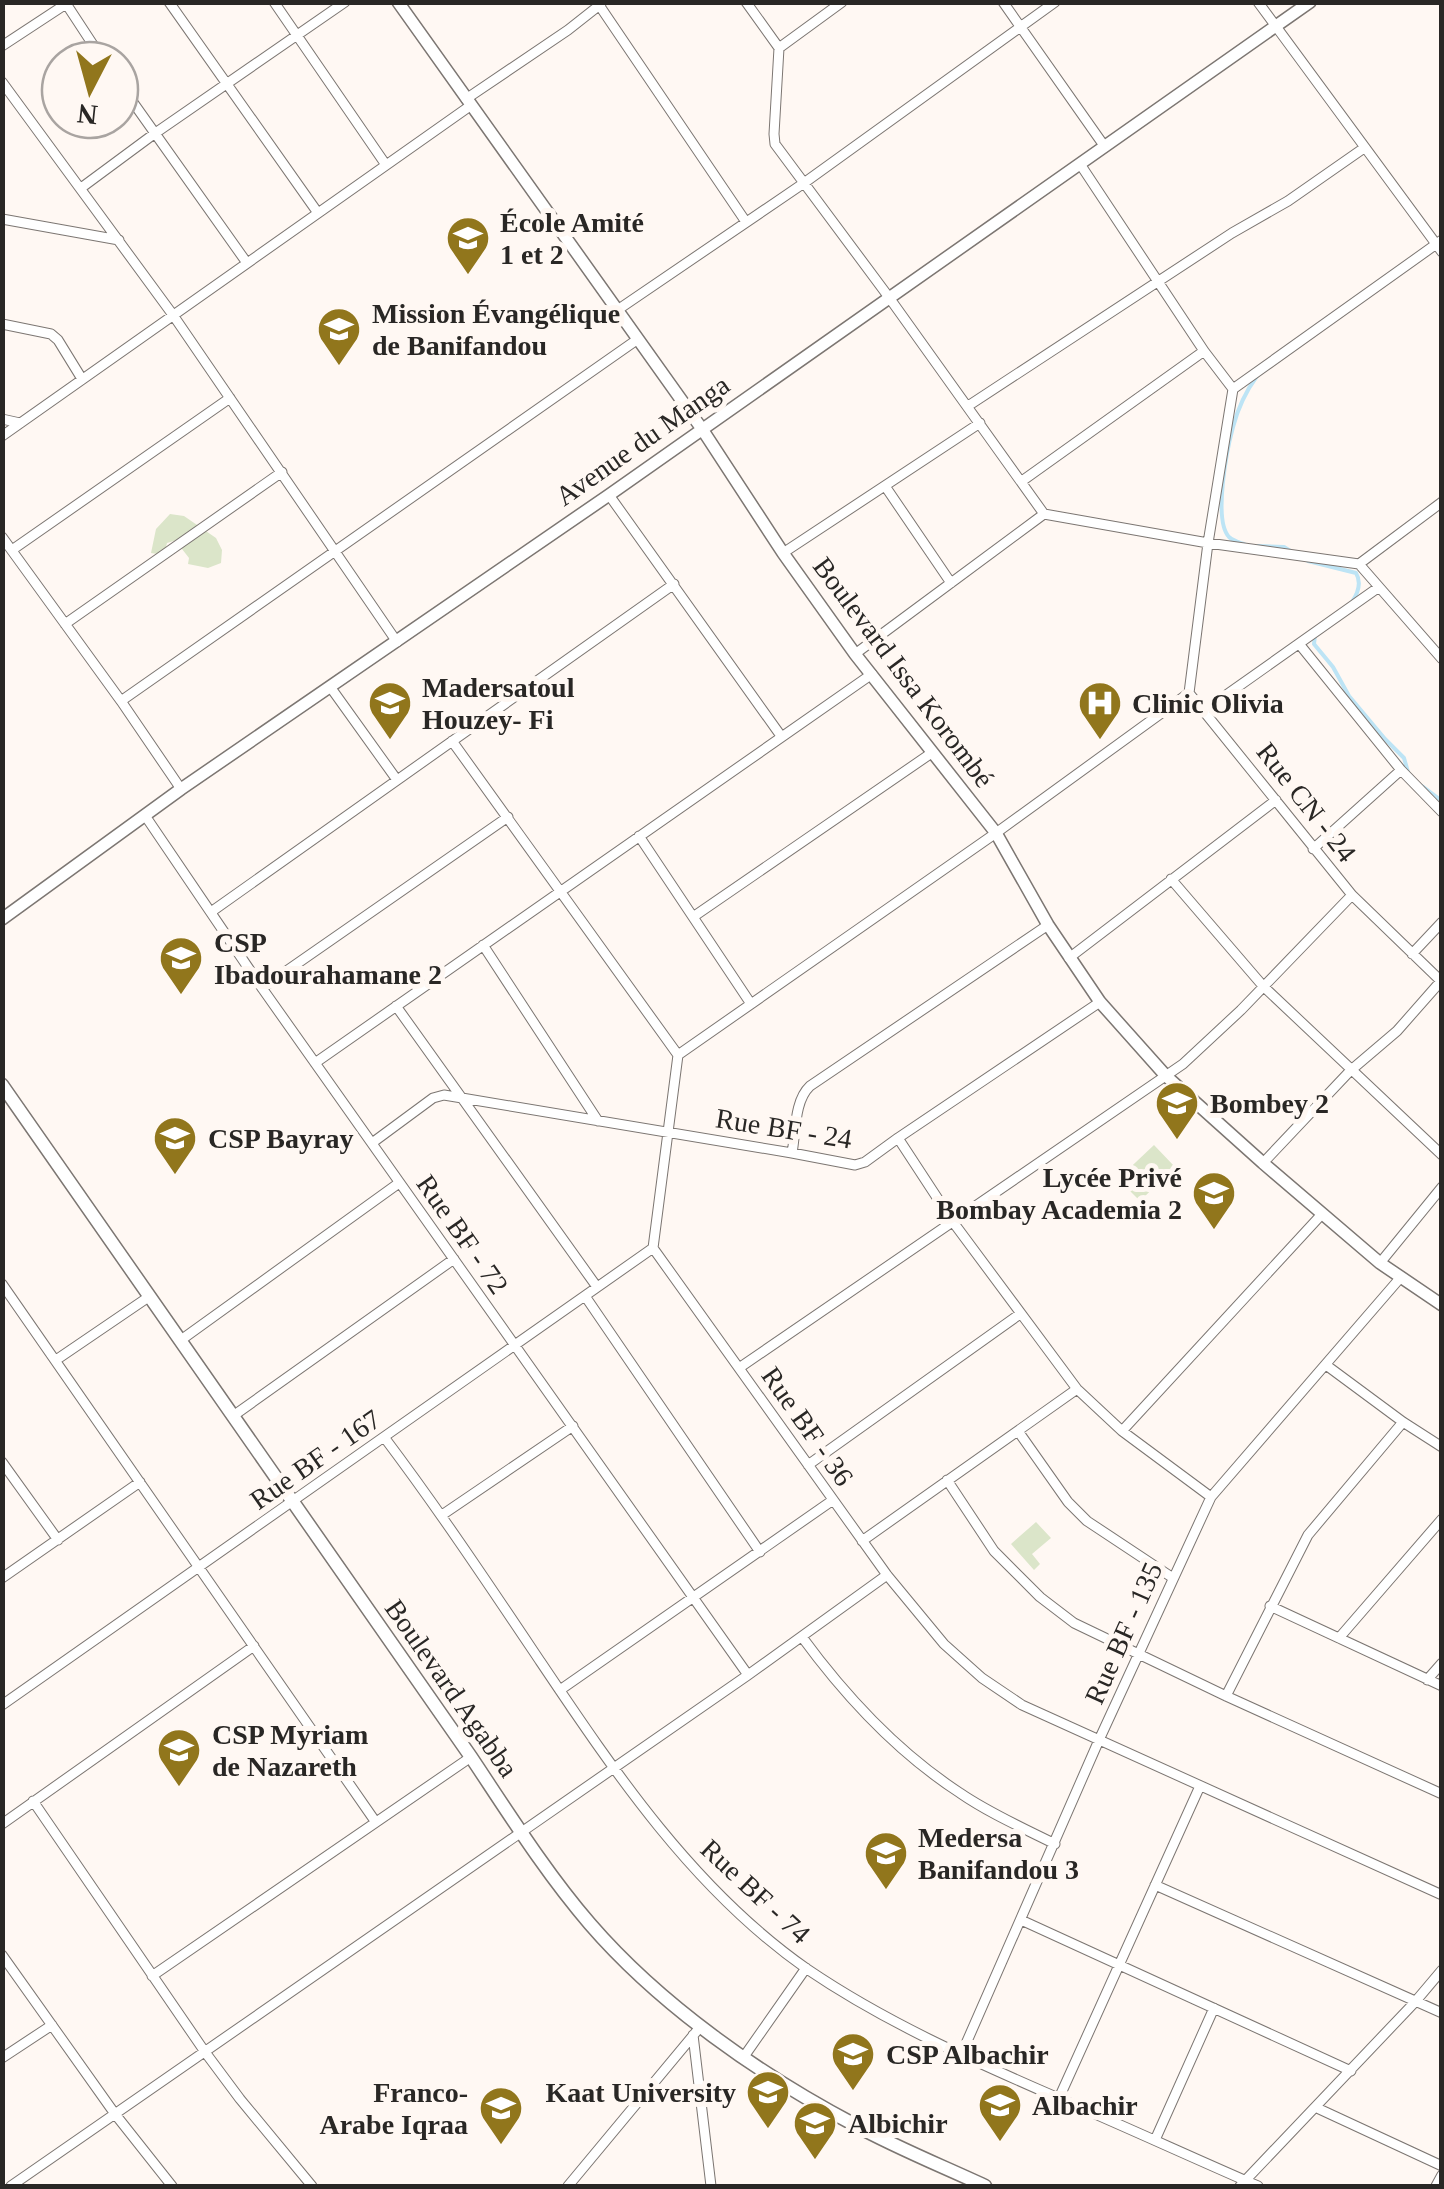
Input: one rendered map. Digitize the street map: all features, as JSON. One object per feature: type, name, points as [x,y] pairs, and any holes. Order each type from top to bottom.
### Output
[{"type":"main road","name":"Boulevard Agabba","points":[[2,1086],[520,1832],[590,1924],[697,2030],[858,2127],[986,2186]]},
{"type":"street","points":[[169,2],[318,214]]},
{"type":"street","points":[[274,2],[386,165]]},
{"type":"street","points":[[82,188],[345,2]]},
{"type":"street","name":"Boulevard Issa Korombé","points":[[398,2],[702,429],[783,554],[996,833],[1048,925],[1100,1002],[1166,1076],[1263,1163],[1380,1263],[1442,1305]]},
{"type":"street","points":[[746,2],[780,48],[774,140],[1044,514],[1358,564],[1442,659]]},
{"type":"street","points":[[780,48],[842,2]]},
{"type":"street","points":[[1003,2],[1105,147]]},
{"type":"street","points":[[616,310],[804,183],[1054,2]]},
{"type":"street","points":[[678,1055],[1189,693],[1208,543],[1234,389],[1440,245],[1258,2]]},
{"type":"street","name":"Avenue du Manga","points":[[2,919],[1310,2]]},
{"type":"street","points":[[2,46],[67,3],[91,40]]},
{"type":"street","points":[[2,436],[386,165],[600,4],[746,222]]},
{"type":"street","points":[[3,82],[174,315],[396,642]]},
{"type":"street","points":[[140,113],[247,263]]},
{"type":"street","points":[[968,406],[1364,148]]},
{"type":"street","points":[[1080,164],[1204,351],[1234,389]]},
{"type":"street","points":[[2,219],[120,240]]},
{"type":"street","points":[[2,324],[52,334],[82,379]]},
{"type":"street","points":[[121,701],[638,339]]},
{"type":"street","points":[[1022,481],[1204,351]]},
{"type":"street","points":[[12,550],[230,398]]},
{"type":"street","points":[[2,419],[20,424]]},
{"type":"street","points":[[783,554],[980,423]]},
{"type":"street","points":[[66,624],[282,472]]},
{"type":"street","points":[[885,486],[951,583]]},
{"type":"street","points":[[609,494],[782,736]]},
{"type":"street","points":[[1358,564],[1442,502]]},
{"type":"street","points":[[856,654],[1044,514]]},
{"type":"street","points":[[2,537],[181,790]]},
{"type":"street","points":[[211,912],[674,584]]},
{"type":"street","points":[[1205,710],[1378,586]]},
{"type":"street","points":[[1300,645],[1401,770],[1442,812]]},
{"type":"street","points":[[315,1063],[872,674]]},
{"type":"street","points":[[330,688],[397,780]]},
{"type":"street","name":"Rue CN - 24","points":[[1189,693],[1352,895],[1441,982]]},
{"type":"street","points":[[452,741],[678,1055],[653,1248]]},
{"type":"street","points":[[692,917],[933,752]]},
{"type":"street","points":[[1313,848],[1401,770]]},
{"type":"street","points":[[1069,958],[1276,800]]},
{"type":"street","name":"Rue BF - 72","points":[[146,817],[262,988],[748,1675]]},
{"type":"street","points":[[262,988],[508,817]]},
{"type":"street","points":[[638,836],[751,1004]]},
{"type":"street","points":[[1171,879],[1263,986],[1442,1155]]},
{"type":"street","points":[[740,1368],[1199,1051],[1352,895]]},
{"type":"street","points":[[1412,954],[1442,922]]},
{"type":"street","points":[[792,1153],[803,1092],[1048,925]]},
{"type":"street","points":[[484,945],[598,1120]]},
{"type":"street","points":[[1263,1163],[1350,1070],[1386,1042],[1441,982]]},
{"type":"street","name":"Rue BF - 24","points":[[372,1143],[434,1098],[444,1095],[854,1165],[865,1162],[1100,1002]]},
{"type":"street","points":[[396,1006],[597,1287]]},
{"type":"street","points":[[898,1138],[953,1222],[1077,1388],[1122,1431],[1211,1497]]},
{"type":"street","points":[[181,1340],[399,1183]]},
{"type":"street","points":[[1380,1263],[1442,1187]]},
{"type":"street","points":[[1122,1431],[1322,1214]]},
{"type":"street","name":"Rue BF - 167","points":[[2,1706],[653,1248]]},
{"type":"street","name":"Rue BF - 36","points":[[653,1248],[887,1575],[944,1644],[982,1678],[1022,1705],[1442,1895]]},
{"type":"street","points":[[233,1416],[454,1260]]},
{"type":"street","name":"Rue BF - 135","points":[[960,2055],[1211,1497],[1401,1277]]},
{"type":"street","points":[[2,1284],[375,1821]]},
{"type":"street","points":[[56,1360],[150,1296]]},
{"type":"street","points":[[584,1296],[760,1552]]},
{"type":"street","points":[[808,1465],[1020,1314]]},
{"type":"street","points":[[1326,1365],[1442,1446]]},
{"type":"street","points":[[862,1541],[1077,1388]]},
{"type":"street","points":[[1226,1696],[1308,1535],[1403,1422]]},
{"type":"street","points":[[442,1515],[573,1426]]},
{"type":"street","points":[[1018,1430],[1068,1502],[1087,1521],[1173,1578]]},
{"type":"street","name":"Rue BF - 74","points":[[384,1437],[652,1821],[756,1928],[806,1968],[960,2055],[1155,2140],[1243,2184],[1258,2186]]},
{"type":"street","points":[[2,1462],[58,1540]]},
{"type":"street","points":[[948,1480],[994,1551],[1040,1597],[1074,1623],[1442,1794]]},
{"type":"street","points":[[2,1578],[140,1482]]},
{"type":"street","points":[[560,1690],[833,1500]]},
{"type":"street","points":[[1339,1638],[1442,1519]]},
{"type":"street","points":[[11,2186],[887,1575]]},
{"type":"street","points":[[1270,1606],[1442,1686]]},
{"type":"street","points":[[802,1637],[854,1701],[902,1748],[960,1794],[1054,1844]]},
{"type":"street","points":[[2,1824],[254,1646]]},
{"type":"street","points":[[1427,1680],[1442,1663]]},
{"type":"street","points":[[152,1976],[471,1757]]},
{"type":"street","points":[[1058,2098],[1200,1786]]},
{"type":"street","points":[[34,1801],[205,2052],[312,2186]]},
{"type":"street","points":[[1155,1885],[1442,2014]]},
{"type":"street","points":[[1021,1920],[1351,2071]]},
{"type":"street","points":[[2,1954],[115,2114],[172,2186]]},
{"type":"street","points":[[743,2058],[806,1968]]},
{"type":"street","points":[[1243,2184],[1442,1970]]},
{"type":"street","points":[[1155,2140],[1214,2008]]},
{"type":"street","points":[[2,2058],[52,2025]]},
{"type":"street","points":[[568,2186],[697,2030]]},
{"type":"street","points":[[697,2030],[711,2186]]},
{"type":"street","points":[[1317,2108],[1442,2166]]},
{"type":"street","points":[[1436,2186],[1442,2175]]},
{"type":"green space","points":[[170,514],[184,516],[216,538],[222,550],[221,563],[208,568],[188,564],[180,539],[167,543],[164,555],[151,553],[156,529]]},
{"type":"green space","points":[[1154,1145],[1175,1167],[1140,1201],[1118,1179]]},
{"type":"green space","points":[[1036,1522],[1051,1538],[1032,1554],[1040,1564],[1034,1570],[1011,1544]]},
{"type":"waterway","points":[[1244,544],[1231,538],[1224,528],[1223,484],[1235,420],[1257,376]]},
{"type":"waterway","points":[[1258,546],[1284,547],[1292,552]]},
{"type":"waterway","points":[[1308,561],[1356,573],[1358,588],[1352,602]]},
{"type":"waterway","points":[[1315,635],[1314,644],[1349,696],[1404,758],[1408,772]]},
{"type":"waterway","points":[[1422,786],[1442,801]]},
{"type":"place","name":"École Amité 1 et 2","points":[[468,276]]},
{"type":"place","name":"Mission Évangélique de Banifandou","points":[[339,367]]},
{"type":"place","name":"Madersatoul Houzey- Fi","points":[[390,741]]},
{"type":"place","name":"Clinic Olivia","points":[[1100,741]]},
{"type":"place","name":"CSP Ibadourahamane 2","points":[[181,996]]},
{"type":"place","name":"Bombey 2","points":[[1177,1141]]},
{"type":"place","name":"CSP Bayray","points":[[175,1176]]},
{"type":"place","name":"Lycée Privé Bombay Academia 2","points":[[1214,1231]]},
{"type":"place","name":"CSP Myriam de Nazareth","points":[[179,1788]]},
{"type":"place","name":"Medersa Banifandou 3","points":[[886,1891]]},
{"type":"place","name":"CSP Albachir","points":[[853,2092]]},
{"type":"place","name":"Kaat University","points":[[768,2130]]},
{"type":"place","name":"Albachir","points":[[1000,2143]]},
{"type":"place","name":"Franco- Arabe Iqraa","points":[[501,2146]]},
{"type":"place","name":"Albichir","points":[[815,2161]]}]
